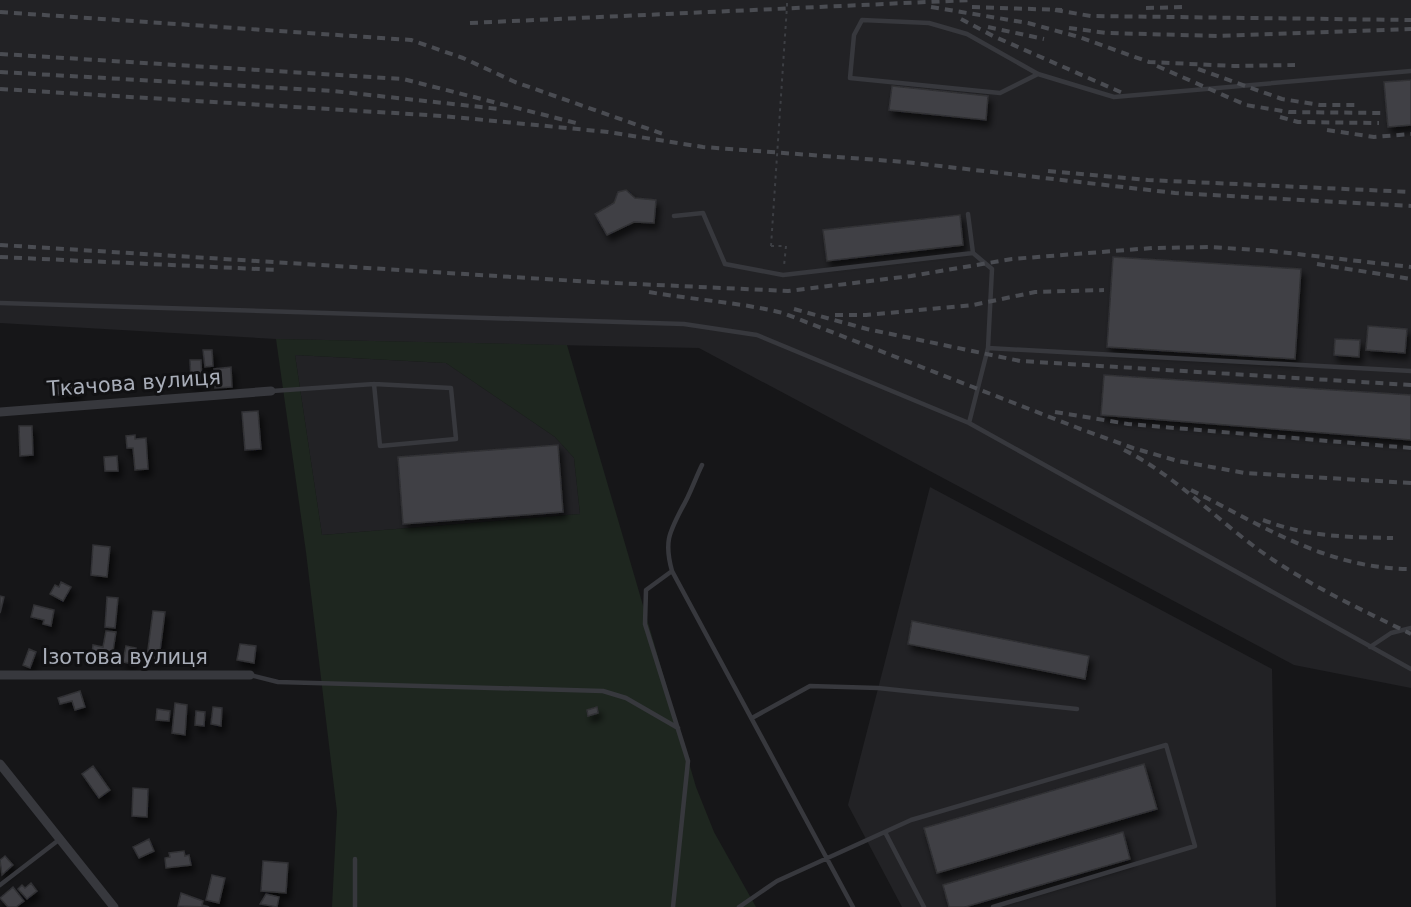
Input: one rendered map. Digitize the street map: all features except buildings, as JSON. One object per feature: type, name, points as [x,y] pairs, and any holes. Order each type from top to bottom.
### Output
[{"type":"street","name":"Ткачова вулиця","points":[[0,412],[271,391]]},
{"type":"street","name":"Ізотова вулиця","points":[[0,675],[250,675]]},
{"type":"street","points":[[0,764],[114,907]]},
{"type":"lane","points":[[1038,74],[1000,93],[850,78],[854,35],[862,20],[929,23],[967,34],[1038,74],[1114,97],[1411,71]]},
{"type":"lane","points":[[674,216],[703,213],[724,264],[783,275],[973,253]]},
{"type":"lane","points":[[968,214],[973,253],[992,269],[988,348],[969,423]]},
{"type":"lane","points":[[0,303],[684,324],[758,336],[969,423],[1411,669]]},
{"type":"lane","points":[[988,348],[1411,370]]},
{"type":"lane","points":[[271,391],[374,384],[451,388],[456,439],[380,446],[374,384]]},
{"type":"lane","points":[[702,465],[682,509],[670,528],[668,549],[672,571],[853,907]]},
{"type":"lane","points":[[672,571],[646,590],[644,608],[645,624],[688,761],[673,907]]},
{"type":"lane","points":[[1370,647],[1391,633],[1411,628]]},
{"type":"lane","points":[[250,675],[278,682],[603,691],[626,698],[678,728]]},
{"type":"lane","points":[[752,718],[810,686],[878,688],[1077,709]]},
{"type":"lane","points":[[739,907],[777,881],[886,834],[911,820],[1166,745],[1195,846],[993,907]]},
{"type":"lane","points":[[886,834],[924,907]]},
{"type":"lane","points":[[0,885],[61,838]]},
{"type":"lane","points":[[354,907],[355,859]]},
{"type":"path","points":[[783,275],[786,246],[771,246],[787,0]]},
{"type":"shaded area","points":[[0,0],[1411,0],[1411,688],[1294,665],[699,348],[276,339],[0,323]]},
{"type":"shaded area","points":[[276,339],[567,345],[696,787],[714,832],[756,907],[332,907],[337,812],[306,552]],"holes":[[[295,355],[446,363],[555,437],[574,458],[580,514],[322,535]]]},
{"type":"shaded area","points":[[295,355],[446,363],[555,437],[574,458],[580,514],[322,535]]},
{"type":"shaded area","points":[[930,487],[1272,669],[1276,907],[902,907],[848,805]]},
{"type":"railway","points":[[470,23],[971,0]]},
{"type":"railway","points":[[931,7],[1028,23],[1079,37],[1149,62],[1234,66],[1295,65]]},
{"type":"railway","points":[[972,7],[1062,10]]},
{"type":"railway","points":[[1146,8],[1187,7]]},
{"type":"railway","points":[[1055,10],[1091,16],[1411,20]]},
{"type":"railway","points":[[0,12],[411,40],[463,58],[515,82],[663,134]]},
{"type":"railway","points":[[961,19],[993,36],[1125,94]]},
{"type":"railway","points":[[988,27],[1044,39]]},
{"type":"railway","points":[[1069,28],[1107,33],[1219,36],[1411,29]]},
{"type":"railway","points":[[0,54],[403,79],[576,123]]},
{"type":"railway","points":[[1157,66],[1246,105],[1289,112],[1382,113]]},
{"type":"railway","points":[[1198,69],[1282,99],[1320,105],[1357,105]]},
{"type":"railway","points":[[0,72],[333,91],[499,109]]},
{"type":"railway","points":[[0,89],[443,116],[608,132],[703,147],[905,162],[1175,193],[1411,206]]},
{"type":"railway","points":[[1280,117],[1298,122],[1379,123]]},
{"type":"railway","points":[[1327,130],[1374,137],[1411,134]]},
{"type":"railway","points":[[1048,171],[1148,180],[1411,192]]},
{"type":"railway","points":[[0,245],[593,282],[788,291],[911,276],[1012,259],[1152,248],[1211,247],[1271,251],[1411,267]]},
{"type":"railway","points":[[0,257],[279,270]]},
{"type":"railway","points":[[1317,264],[1411,279]]},
{"type":"railway","points":[[835,315],[866,315],[973,305],[1035,292],[1104,290]]},
{"type":"railway","points":[[649,292],[750,306],[783,313],[1078,428],[1178,461],[1245,473],[1411,483]]},
{"type":"railway","points":[[794,309],[867,329],[1020,361],[1411,385]]},
{"type":"railway","points":[[1055,412],[1128,424],[1411,448]]},
{"type":"railway","points":[[1124,450],[1160,471],[1243,538],[1295,574],[1411,634]]},
{"type":"railway","points":[[1191,490],[1270,531],[1324,553],[1352,562],[1411,569]]},
{"type":"railway","points":[[1263,520],[1312,533],[1393,538]]}]
